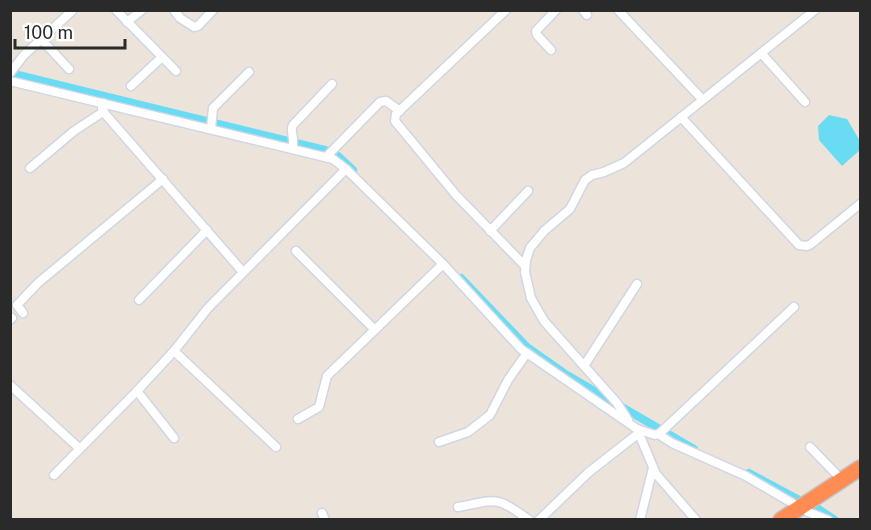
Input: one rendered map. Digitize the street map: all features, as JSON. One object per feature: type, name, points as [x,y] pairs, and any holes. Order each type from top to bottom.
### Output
[{"type":"highway","points":[[801,513],[842,480],[861,468]]},
{"type":"highway","points":[[781,519],[801,513],[861,477]]},
{"type":"street","points":[[11,72],[24,55],[74,10]]},
{"type":"street","points":[[116,10],[176,71]]},
{"type":"street","points":[[127,22],[141,10]]},
{"type":"street","points":[[174,10],[180,18],[194,27],[198,26],[213,10]]},
{"type":"street","points":[[506,10],[396,114],[395,120],[456,195],[525,266]]},
{"type":"street","points":[[550,50],[536,31],[556,10]]},
{"type":"street","points":[[618,10],[702,99]]},
{"type":"street","points":[[696,519],[653,468],[635,429],[617,403],[535,308],[525,266],[530,248],[544,231],[570,209],[585,180],[624,163],[815,10]]},
{"type":"street","points":[[41,39],[69,69]]},
{"type":"street","points":[[761,53],[805,102]]},
{"type":"street","points":[[130,86],[162,57]]},
{"type":"street","points":[[211,124],[213,108],[249,72]]},
{"type":"street","points":[[10,81],[103,107],[211,124],[329,154],[443,264],[527,353],[635,429],[660,432],[672,443],[746,476],[801,513],[828,519]]},
{"type":"street","points":[[293,145],[291,131],[293,125],[332,84]]},
{"type":"street","points":[[329,154],[380,102],[386,101],[400,111]]},
{"type":"street","points":[[30,168],[103,107]]},
{"type":"street","points":[[103,107],[243,272]]},
{"type":"street","points":[[681,117],[799,245],[811,244],[861,204]]},
{"type":"street","points":[[54,474],[138,391],[208,308],[346,169]]},
{"type":"street","points":[[23,313],[17,304],[38,283],[163,179]]},
{"type":"street","points":[[490,231],[528,191]]},
{"type":"street","points":[[139,300],[207,230]]},
{"type":"street","points":[[296,251],[374,329]]},
{"type":"street","points":[[298,419],[319,407],[327,376],[443,264]]},
{"type":"street","points":[[584,366],[637,284]]},
{"type":"street","points":[[660,432],[794,306]]},
{"type":"street","points":[[174,351],[276,447]]},
{"type":"street","points":[[439,442],[468,432],[490,415],[507,380],[527,353]]},
{"type":"street","points":[[10,385],[79,448]]},
{"type":"street","points":[[138,391],[174,438]]},
{"type":"street","points":[[538,519],[635,429]]},
{"type":"street","points":[[810,447],[842,480]]},
{"type":"street","points":[[640,519],[653,468]]},
{"type":"street","points":[[458,507],[496,500],[509,505],[529,519]]},
{"type":"water","points":[[829,115],[847,119],[860,141],[860,150],[842,166],[819,140],[818,126]]},
{"type":"waterway","points":[[10,73],[325,150],[338,156],[353,170]]},
{"type":"waterway","points":[[461,278],[527,347],[567,375],[694,449]]},
{"type":"waterway","points":[[749,473],[803,502]]},
{"type":"waterway","points":[[817,508],[835,520]]}]
